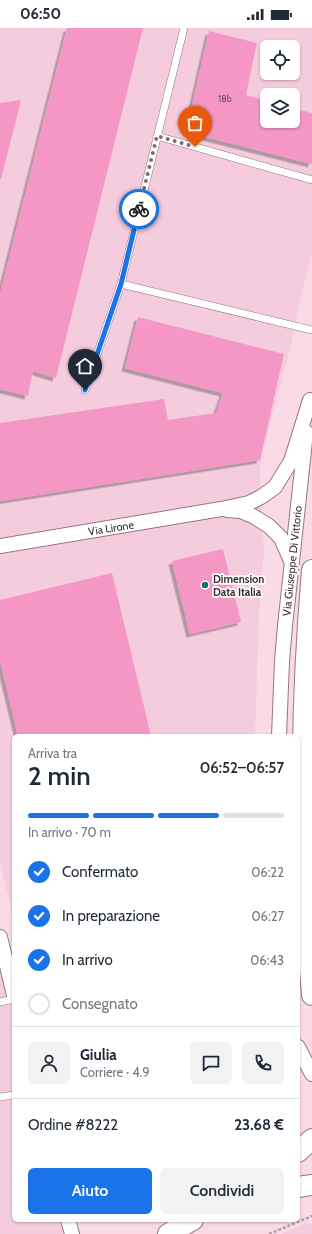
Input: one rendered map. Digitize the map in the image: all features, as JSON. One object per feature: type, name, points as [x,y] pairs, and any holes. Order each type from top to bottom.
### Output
[{"type":"main road","name":"Via Giuseppe Di Vittorio","points":[[312,570],[304,696],[303,773],[306,920],[312,995]]},
{"type":"main road","points":[[300,1150],[312,1139]]},
{"type":"main road","points":[[300,1187],[312,1185]]},
{"type":"main road","points":[[168,1234],[191,1222]]},
{"type":"street","name":"Via Lirone","points":[[0,546],[221,510],[249,503],[275,487],[291,461],[311,393]]},
{"type":"street","name":"Via Giuseppe Di Vittorio","points":[[279,734],[282,661],[311,393]]},
{"type":"street","name":"Via Lirone","points":[[221,510],[241,511],[253,516],[269,526],[281,538],[292,562]]},
{"type":"street","points":[[0,937],[12,987]]},
{"type":"street","points":[[300,1051],[312,1074]]},
{"type":"street","points":[[69,1222],[72,1234]]},
{"type":"lane","points":[[85,390],[121,284],[184,28]]},
{"type":"lane","points":[[157,136],[312,180]]},
{"type":"lane","points":[[121,284],[312,330]]},
{"type":"lane","points":[[0,1002],[12,999]]},
{"type":"lane","points":[[0,1097],[12,1095]]},
{"type":"path","points":[[300,1221],[312,1216]]},
{"type":"path","points":[[269,1234],[298,1222]]},
{"type":"shaded area","points":[[0,28],[312,28],[312,251],[291,346],[264,447],[260,470],[264,551],[259,618],[255,734],[12,734],[12,912],[0,862]]},
{"type":"shaded area","points":[[0,937],[12,987],[12,1222],[69,1222],[72,1234],[0,1234]]},
{"type":"shaded area","points":[[305,1223],[312,1224],[312,1234],[282,1234]]},
{"type":"building","points":[[67,28],[143,28],[56,378],[33,371],[28,396],[0,389],[0,294]]},
{"type":"building","points":[[209,31],[257,43],[246,95],[260,99],[260,128],[300,128],[300,110],[312,113],[312,164],[186,132]]},
{"type":"building","points":[[21,100],[1,179],[0,179],[0,103]]},
{"type":"building","points":[[138,317],[284,354],[260,460],[0,501],[0,423],[164,399],[168,420],[216,413],[223,393],[125,368]]},
{"type":"building","points":[[223,549],[241,622],[190,634],[172,561]]},
{"type":"building","points":[[112,573],[151,734],[18,734],[0,660],[0,600]]},
{"type":"way so far","points":[[139,209],[157,136],[195,147]]},
{"type":"place","name":"Dimension Data Italia","points":[[205,585]]},
{"type":"route","points":[[85,390],[121,284],[139,209]]}]
